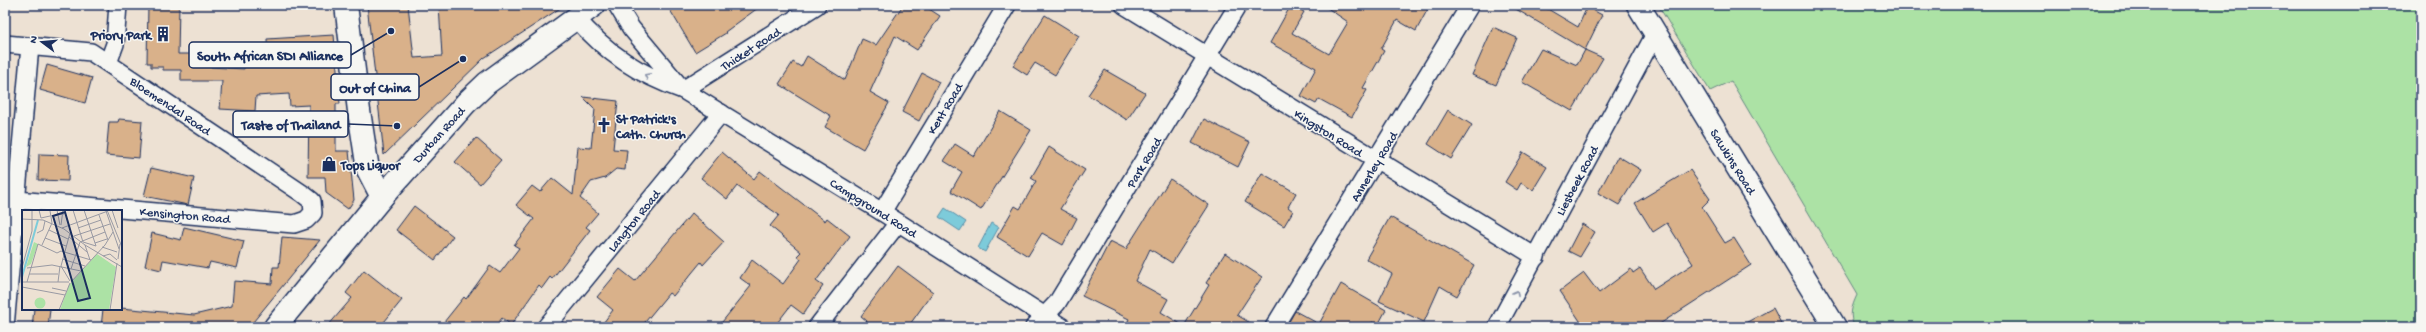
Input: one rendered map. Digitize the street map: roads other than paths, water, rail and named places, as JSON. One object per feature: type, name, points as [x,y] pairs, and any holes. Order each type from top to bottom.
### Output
[{"type":"main road","points":[[346,5],[368,170],[382,197]]},
{"type":"main road","name":"Durban Road","points":[[275,327],[382,197],[448,123],[487,83],[594,5]]},
{"type":"main road","name":"Sawkins Road","points":[[1638,5],[1760,202],[1831,324]]},
{"type":"street","points":[[108,63],[115,44],[118,5]]},
{"type":"street","name":"Campground Road","points":[[617,5],[631,28],[683,90]]},
{"type":"street","name":"Thicket Road","points":[[683,90],[817,5]]},
{"type":"street","name":"Kent Road","points":[[882,212],[1007,5]]},
{"type":"street","name":"Kingston Road","points":[[1124,5],[1377,161],[1536,256]]},
{"type":"street","name":"Park Road","points":[[1039,321],[1057,303],[1238,5]]},
{"type":"street","name":"Annerley Road","points":[[1274,327],[1377,161],[1470,5]]},
{"type":"street","name":"Campground Road","points":[[575,18],[603,47],[636,70],[654,80],[683,90],[882,212],[1039,321],[1062,327]]},
{"type":"street","name":"Liesbeek Road","points":[[1497,327],[1655,34]]},
{"type":"street","name":"Bloemendal Road","points":[[5,44],[91,52],[303,194],[312,201],[313,213]]},
{"type":"street","points":[[5,327],[11,199],[30,46]]},
{"type":"street","name":"Langton Road","points":[[546,327],[721,113]]},
{"type":"street","name":"Kensington Road","points":[[11,199],[294,224],[306,220],[313,213]]},
{"type":"street","points":[[817,327],[898,223]]},
{"type":"water","points":[[945,208],[966,222],[960,231],[939,217]]},
{"type":"water","points":[[991,223],[999,227],[985,252],[978,248]]},
{"type":"place","name":"South African SDI Alliance","points":[[391,31]]},
{"type":"place","name":"Priory Park","points":[[163,34]]},
{"type":"place","name":"Out of China","points":[[463,59]]},
{"type":"place","name":"St Patrick's Cath. Church","points":[[604,125]]},
{"type":"place","name":"Taste of Thailand","points":[[397,126]]},
{"type":"place","name":"Tops Liquor","points":[[329,164]]}]
